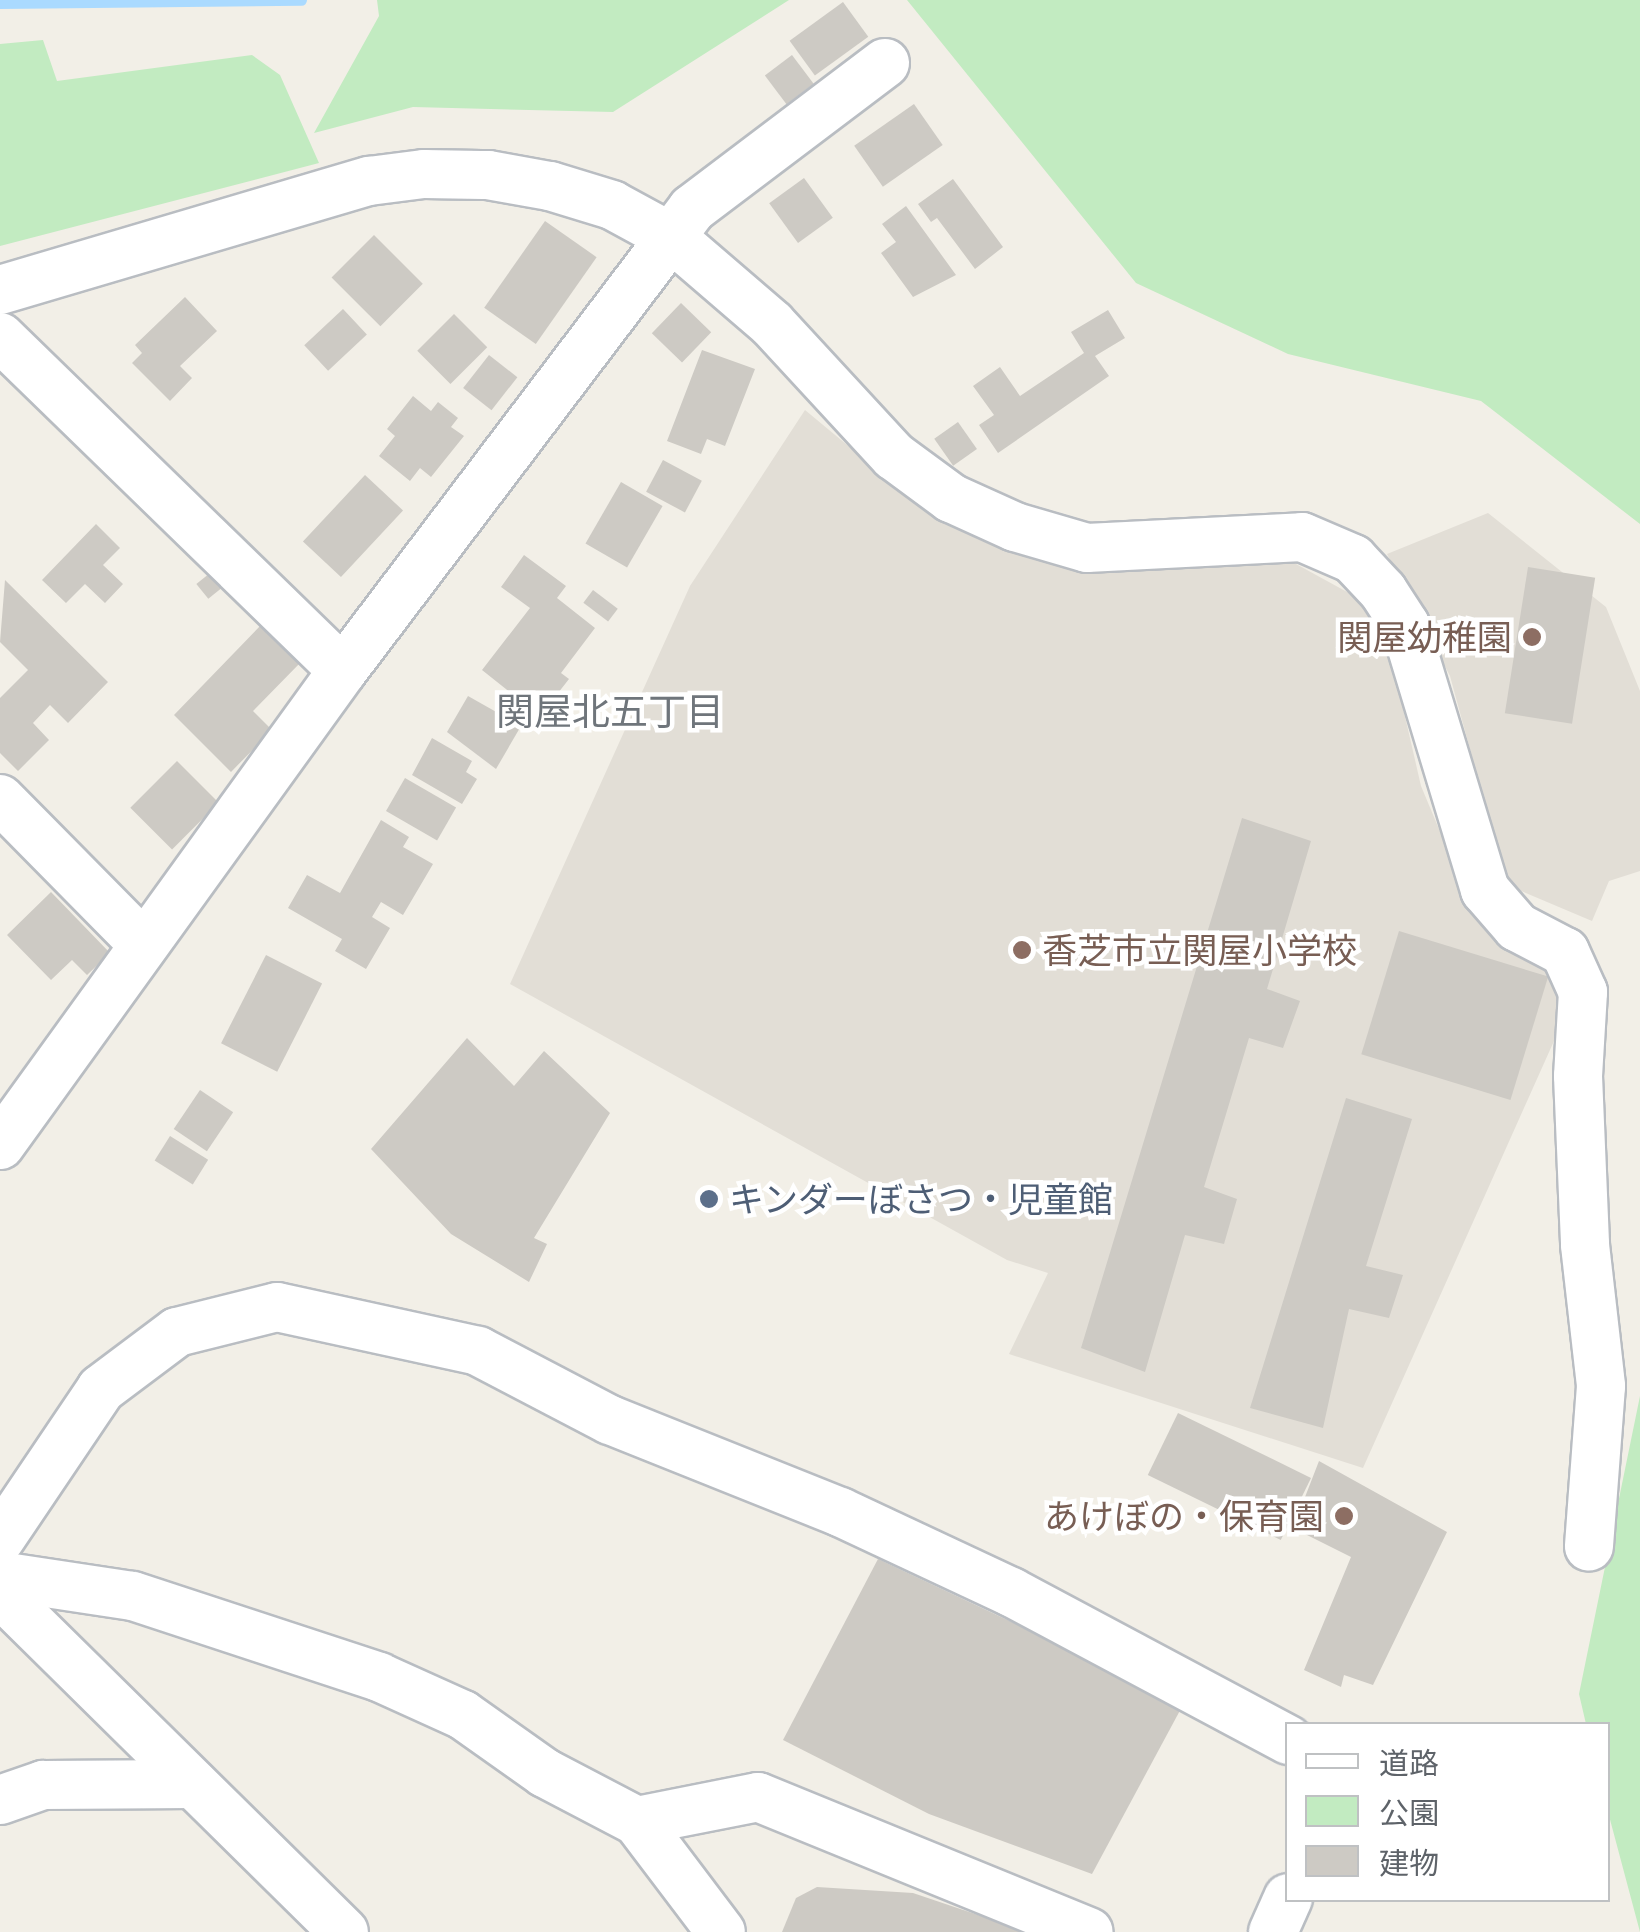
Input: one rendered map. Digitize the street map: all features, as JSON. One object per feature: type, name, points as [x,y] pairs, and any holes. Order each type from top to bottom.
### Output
[{"type":"street","points":[[0,1145],[343,670],[692,209],[885,63]]},
{"type":"street","points":[[0,290],[369,181],[424,174],[488,175],[550,186],[612,205],[671,237],[772,324],[894,456],[951,498],[1015,527],[1088,548],[1302,537],[1353,559],[1383,591],[1404,626],[1485,890],[1517,927],[1565,952],[1583,992],[1578,1076],[1585,1244],[1602,1386],[1590,1547]]},
{"type":"street","points":[[0,337],[343,670]]},
{"type":"street","points":[[0,800],[144,945]]},
{"type":"street","points":[[0,1539],[101,1389],[177,1332],[277,1307],[478,1351],[610,1420],[840,1512],[1012,1592],[1285,1738]]},
{"type":"street","points":[[0,1576],[133,1596],[379,1677],[464,1716],[546,1773],[637,1821],[721,1932]]},
{"type":"street","points":[[0,1593],[344,1932]]},
{"type":"street","points":[[0,1800],[42,1785],[192,1784]]},
{"type":"street","points":[[637,1821],[758,1797],[1088,1932]]},
{"type":"street","points":[[1273,1932],[1286,1902]]},
{"type":"shaded area","name":"香芝市立関屋小学校","points":[[805,410],[917,503],[1013,550],[1267,548],[1369,604],[1398,686],[1421,786],[1477,920],[1563,979],[1558,1032],[1363,1468],[1009,1354],[1048,1273],[1007,1260],[510,984],[690,586]]},
{"type":"shaded area","points":[[1488,513],[1606,607],[1640,691],[1640,871],[1609,881],[1592,921],[1507,885],[1450,676],[1387,554]]},
{"type":"green space","points":[[377,0],[789,0],[613,112],[413,107],[314,133],[379,16]]},
{"type":"green space","points":[[907,0],[1640,0],[1640,524],[1481,401],[1288,354],[1136,283]]},
{"type":"green space","points":[[43,40],[57,81],[252,55],[280,75],[319,163],[0,246],[0,44]]},
{"type":"green space","points":[[1640,1396],[1640,1932],[1610,1820],[1610,1722],[1586,1722],[1579,1694]]},
{"type":"building","points":[[843,2],[868,37],[815,76],[790,41]]},
{"type":"building","points":[[792,55],[814,84],[787,104],[765,75]]},
{"type":"building","points":[[914,104],[943,145],[883,187],[854,146]]},
{"type":"building","points":[[804,178],[833,218],[798,243],[769,203]]},
{"type":"building","points":[[953,179],[1003,247],[975,269],[937,218],[931,222],[918,204]]},
{"type":"building","points":[[906,206],[956,275],[913,297],[881,253],[896,242],[882,224]]},
{"type":"building","points":[[545,221],[597,257],[536,344],[484,308]]},
{"type":"building","points":[[374,235],[423,284],[380,326],[332,277]]},
{"type":"building","points":[[185,297],[217,331],[180,366],[192,378],[170,401],[132,363],[142,353],[135,345]]},
{"type":"building","points":[[681,303],[711,332],[682,362],[652,333]]},
{"type":"building","points":[[343,309],[367,335],[328,371],[304,345]]},
{"type":"building","points":[[1108,310],[1125,338],[1095,356],[1109,376],[998,453],[979,425],[994,415],[973,386],[1000,367],[1020,396],[1084,353],[1071,332]]},
{"type":"building","points":[[454,314],[487,347],[450,384],[417,351]]},
{"type":"building","points":[[702,350],[755,369],[725,446],[707,439],[701,454],[667,441]]},
{"type":"building","points":[[489,355],[517,377],[492,410],[463,388]]},
{"type":"building","points":[[413,396],[431,411],[438,402],[458,418],[451,427],[464,436],[431,477],[420,468],[410,481],[379,456],[395,436],[387,429]]},
{"type":"building","points":[[958,422],[977,449],[953,466],[934,439]]},
{"type":"building","points":[[663,460],[702,481],[685,512],[646,492]]},
{"type":"building","points":[[365,475],[403,510],[341,577],[303,542]]},
{"type":"building","points":[[621,482],[663,506],[627,567],[586,543]]},
{"type":"building","points":[[96,524],[120,548],[103,565],[123,584],[105,603],[85,584],[66,603],[42,580]]},
{"type":"building","points":[[524,555],[566,586],[557,598],[595,628],[561,673],[569,679],[540,716],[482,670],[530,608],[501,587]]},
{"type":"building","points":[[1528,567],[1595,578],[1572,724],[1505,713]]},
{"type":"building","points":[[215,569],[227,584],[208,599],[196,584]]},
{"type":"building","points":[[5,580],[108,682],[68,723],[50,705],[33,723],[49,740],[18,771],[0,753],[0,698],[28,670],[0,642]]},
{"type":"building","points":[[593,590],[618,609],[608,621],[583,603]]},
{"type":"building","points":[[261,625],[300,663],[253,711],[272,730],[231,772],[174,715]]},
{"type":"building","points":[[468,696],[521,726],[496,769],[447,732]]},
{"type":"building","points":[[432,738],[472,761],[466,772],[477,779],[462,804],[412,775]]},
{"type":"building","points":[[177,761],[219,803],[172,849],[130,808]]},
{"type":"building","points":[[405,778],[456,808],[437,840],[386,811]]},
{"type":"building","points":[[1242,818],[1311,841],[1267,989],[1300,1001],[1283,1048],[1249,1038],[1204,1187],[1237,1199],[1224,1244],[1185,1235],[1145,1372],[1081,1348]]},
{"type":"building","points":[[381,820],[409,837],[403,847],[433,864],[403,915],[381,902],[372,917],[390,928],[366,969],[335,951],[342,939],[288,908],[307,875],[340,893]]},
{"type":"building","points":[[51,892],[110,953],[87,975],[72,960],[51,980],[7,935]]},
{"type":"building","points":[[1399,931],[1548,977],[1510,1100],[1361,1054]]},
{"type":"building","points":[[266,955],[322,984],[277,1072],[221,1043]]},
{"type":"building","points":[[467,1038],[514,1086],[544,1051],[610,1113],[534,1238],[547,1244],[529,1282],[451,1234],[371,1149]]},
{"type":"building","points":[[200,1090],[233,1112],[207,1151],[174,1129]]},
{"type":"building","points":[[1346,1098],[1412,1119],[1366,1266],[1403,1275],[1389,1318],[1349,1309],[1323,1428],[1250,1408]]},
{"type":"building","points":[[170,1136],[208,1160],[193,1184],[155,1161]]},
{"type":"building","points":[[1178,1413],[1311,1478],[1281,1540],[1148,1475]]},
{"type":"building","points":[[1319,1461],[1447,1532],[1373,1685],[1344,1675],[1341,1687],[1304,1670],[1351,1557],[1293,1528]]},
{"type":"building","points":[[878,1559],[1184,1703],[1092,1874],[929,1814],[783,1740]]},
{"type":"building","points":[[817,1887],[913,1893],[1028,1932],[782,1932],[796,1898]]},
{"type":"waterway","points":[[0,3],[301,0]]},
{"type":"place","name":"関屋幼稚園","points":[[1532,637]]},
{"type":"place","name":"香芝市立関屋小学校","points":[[1022,950]]},
{"type":"place","name":"キンダーぼさつ・児童館","points":[[709,1199]]},
{"type":"place","name":"あけぼの・保育園","points":[[1344,1516]]},
{"type":"district","name":"関屋北五丁目","points":[[610,712]]}]
